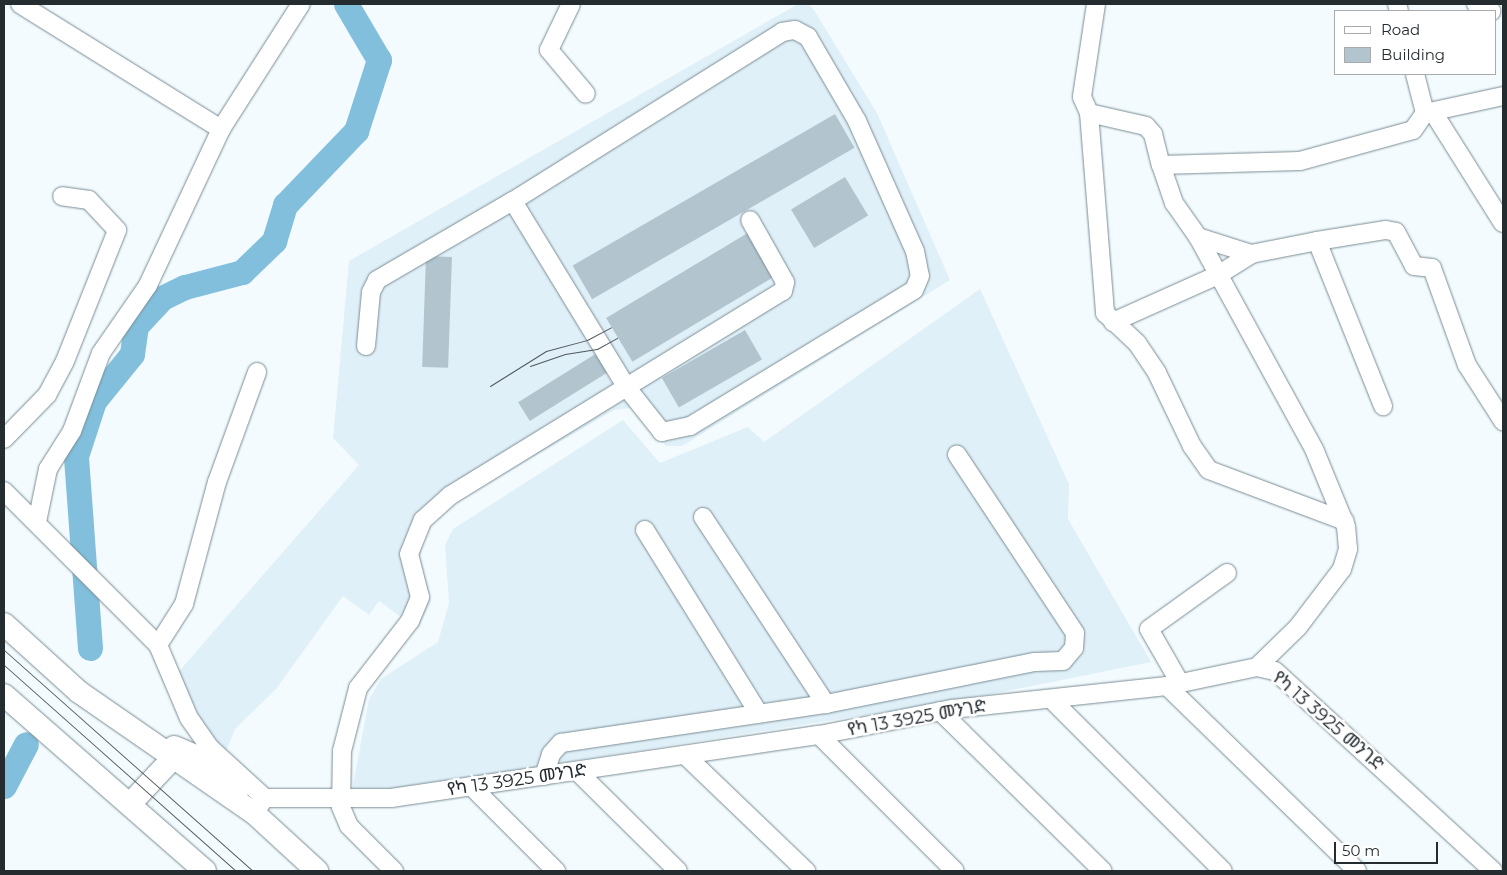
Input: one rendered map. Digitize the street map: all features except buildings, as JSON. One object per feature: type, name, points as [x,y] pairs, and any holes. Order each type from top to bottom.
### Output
[{"type":"main road","points":[[4,624],[79,692],[174,757],[254,805]]},
{"type":"main road","points":[[4,695],[205,871]]},
{"type":"main road","points":[[156,743],[189,751],[210,762],[226,775],[317,871]]},
{"type":"main road","points":[[130,804],[174,757]]},
{"type":"street","points":[[20,4],[221,129]]},
{"type":"street","points":[[37,522],[48,469],[72,431],[101,353],[148,285],[221,129],[301,4]]},
{"type":"street","points":[[571,4],[549,50],[586,94]]},
{"type":"street","points":[[1096,4],[1082,83],[1082,97],[1089,113],[1100,212],[1102,303],[1113,322],[1137,343],[1158,373],[1192,446],[1209,470],[1345,521]]},
{"type":"street","points":[[1476,4],[1488,10]]},
{"type":"street","points":[[366,346],[371,292],[377,280],[513,200],[782,32],[795,30],[808,37],[857,121],[915,251],[920,276],[914,290],[690,426],[674,432],[662,432],[650,422],[627,388],[513,200]]},
{"type":"street","points":[[1415,75],[1429,113],[1503,223]]},
{"type":"street","points":[[1161,164],[1300,161],[1413,130],[1429,113],[1503,96]]},
{"type":"street","points":[[1089,113],[1146,126],[1152,134],[1174,203],[1198,238],[1314,449],[1345,521],[1348,549],[1342,569],[1298,627],[1257,668]]},
{"type":"street","points":[[4,439],[47,394],[65,361],[118,230],[89,200],[62,196]]},
{"type":"street","points":[[394,871],[349,826],[338,798],[342,751],[358,688],[410,622],[420,597],[409,554],[423,520],[451,495],[784,291],[785,282],[750,220]]},
{"type":"street","points":[[1113,322],[1218,275],[1251,254],[1386,230],[1396,232],[1414,266],[1432,268],[1467,365],[1503,421]]},
{"type":"street","points":[[1198,238],[1251,254]]},
{"type":"street","points":[[1317,241],[1383,406]]},
{"type":"street","points":[[158,646],[184,604],[217,482],[258,372]]},
{"type":"street","points":[[544,776],[551,754],[561,744],[826,704],[945,682],[1035,662],[1063,661],[1074,648],[1075,633],[957,455]]},
{"type":"street","points":[[4,491],[37,522],[158,646],[189,718],[254,805]]},
{"type":"street","points":[[703,516],[826,704]]},
{"type":"street","points":[[645,530],[759,714]]},
{"type":"street","points":[[1227,573],[1149,629],[1173,684],[1356,871]]},
{"type":"street","name":"የካ 13 3925 መንገድ","points":[[254,805],[338,798],[366,800],[472,787],[819,736],[946,710],[1173,684],[1257,668],[1275,671],[1493,871]]},
{"type":"street","points":[[945,682],[946,710],[1102,871]]},
{"type":"street","points":[[1051,699],[1223,871]]},
{"type":"street","points":[[819,736],[955,871]]},
{"type":"street","points":[[685,755],[806,871]]},
{"type":"street","points":[[577,771],[678,871]]},
{"type":"street","points":[[472,787],[556,871]]},
{"type":"shaded area","points":[[798,4],[808,4],[814,10],[877,113],[950,280],[682,446],[666,446],[631,408],[614,410],[444,511],[426,531],[420,558],[431,601],[418,629],[379,601],[369,615],[343,596],[276,689],[235,729],[225,754],[195,721],[174,677],[359,465],[333,438],[349,261]]},
{"type":"shaded area","points":[[980,289],[1069,484],[1068,519],[1151,662],[972,698],[351,796],[369,699],[381,679],[438,642],[449,603],[445,545],[453,529],[623,420],[660,463],[748,427],[764,442]]},
{"type":"waterway","points":[[90,648],[76,456],[94,401],[132,354],[136,326],[162,298],[185,287],[242,272],[274,241],[285,205],[356,131],[379,60],[346,4]]},
{"type":"waterway","points":[[4,786],[26,744]]},
{"type":"tram line","points":[[490,386],[546,351],[587,340],[611,327]]},
{"type":"tram line","points":[[530,366],[565,354],[597,349],[617,338]]},
{"type":"tram line","points":[[4,650],[253,871]]},
{"type":"tram line","points":[[4,665],[236,871]]}]
